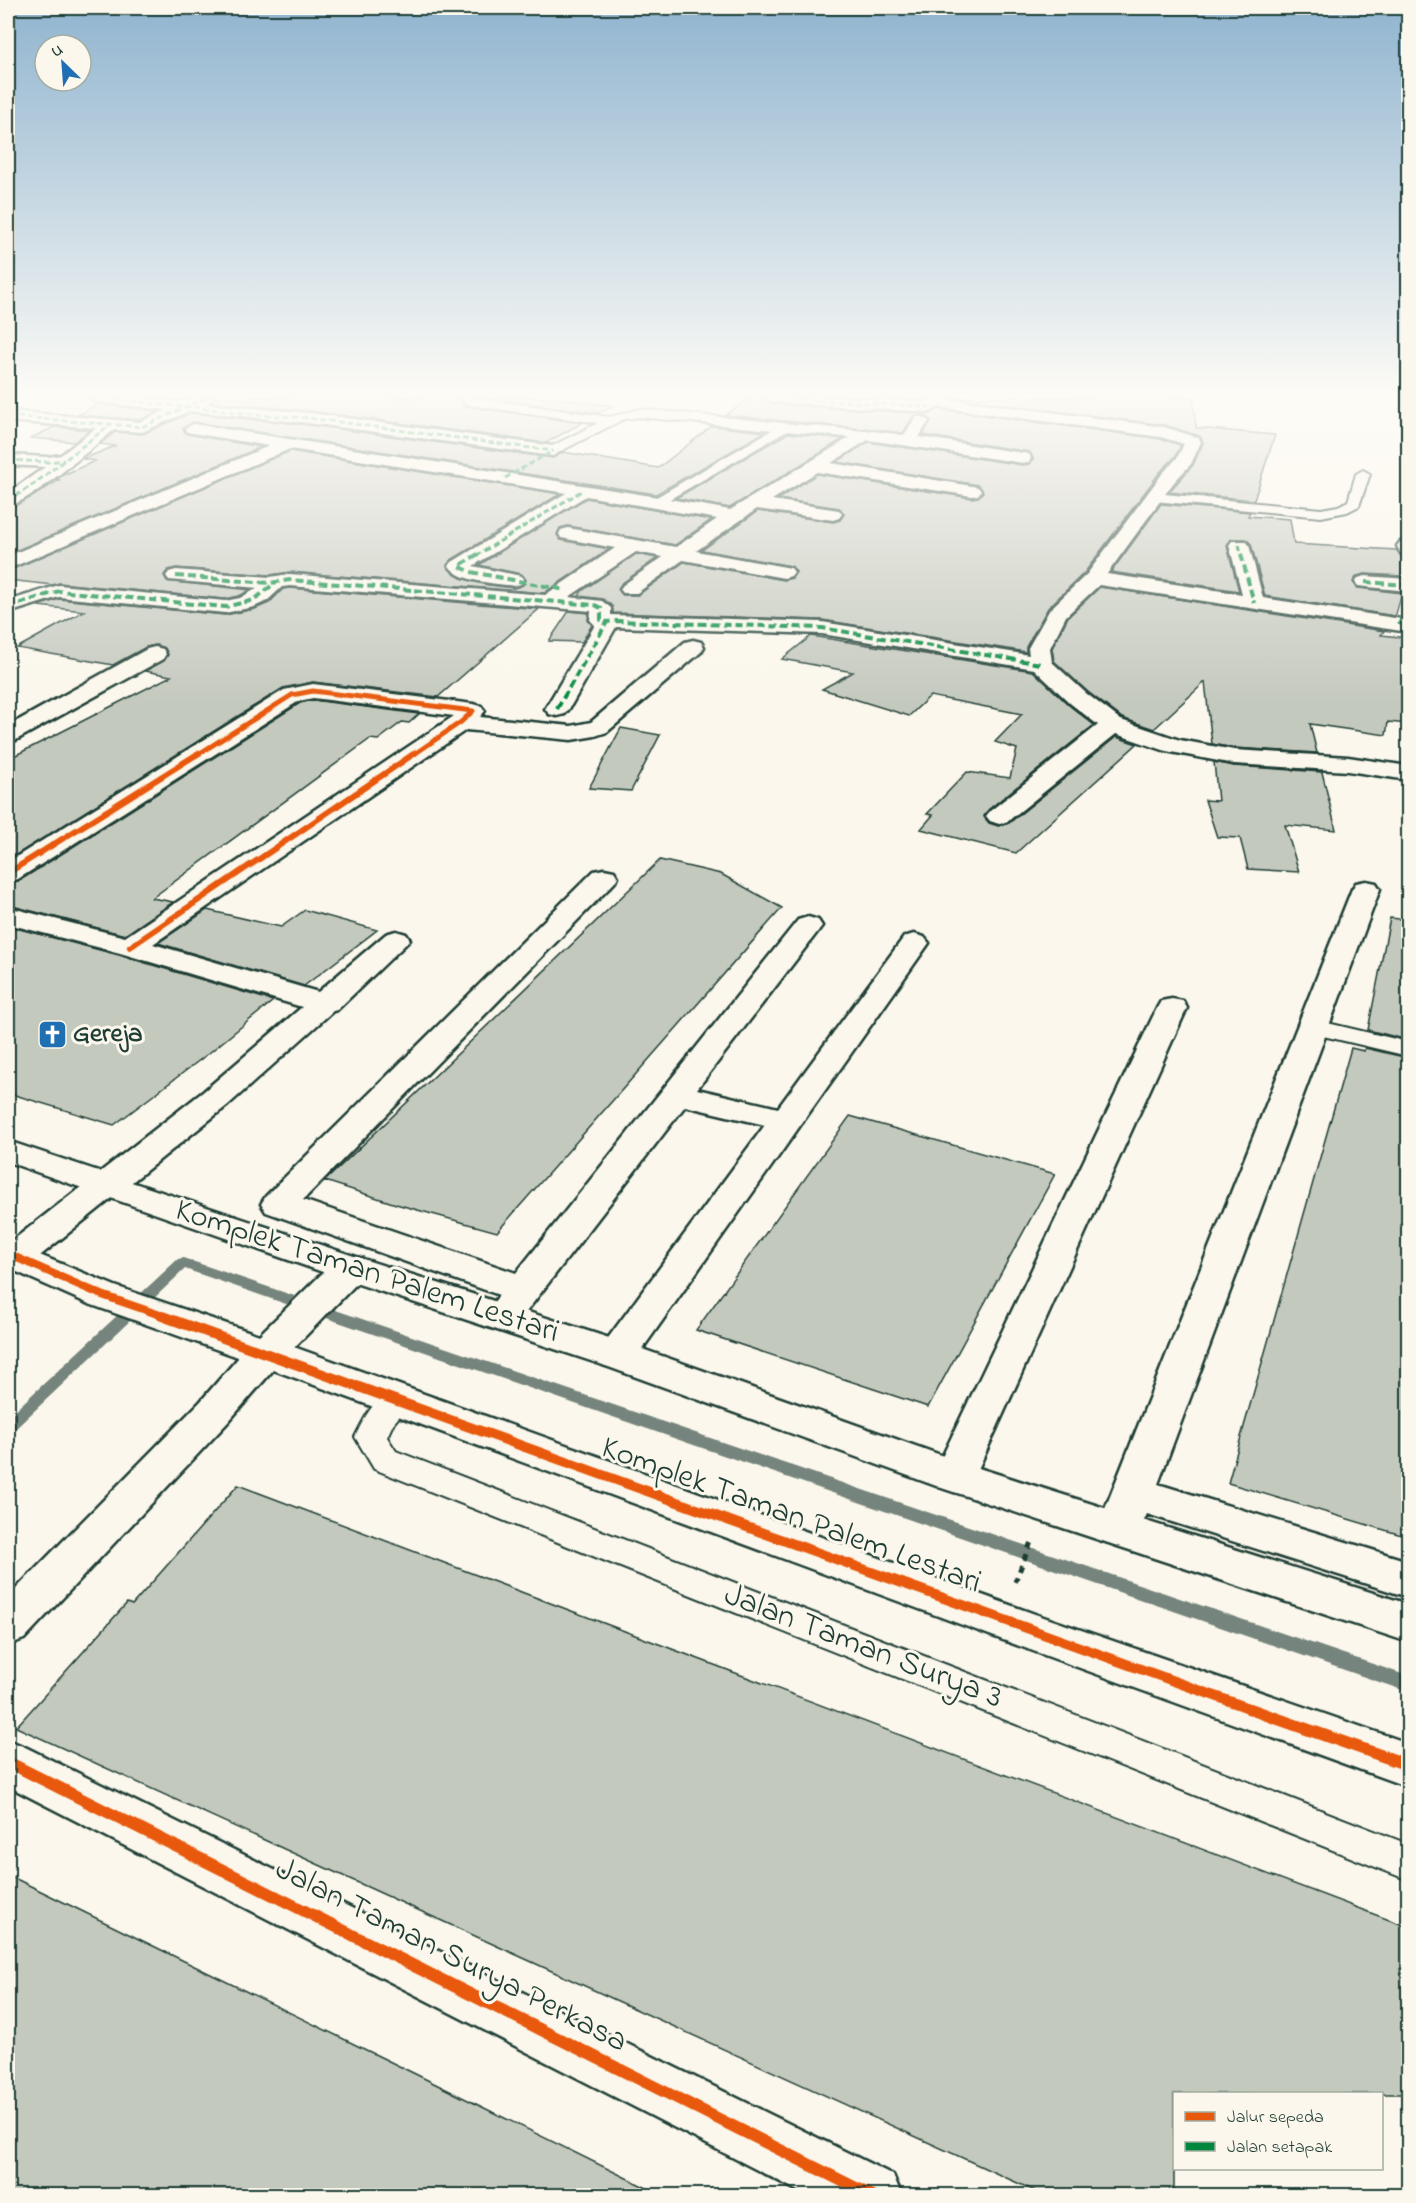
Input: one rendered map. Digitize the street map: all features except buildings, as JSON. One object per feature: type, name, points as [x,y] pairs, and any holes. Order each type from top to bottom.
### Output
[{"type":"street","points":[[8,563],[157,500]]},
{"type":"street","points":[[565,590],[471,572],[459,566],[567,500]]},
{"type":"street","points":[[644,500],[733,516]]},
{"type":"street","points":[[630,589],[759,500]]},
{"type":"street","points":[[1041,664],[1039,648],[1056,614],[1094,578],[1152,500]]},
{"type":"street","points":[[754,503],[833,514]]},
{"type":"street","points":[[568,534],[784,572]]},
{"type":"street","points":[[548,602],[633,545]]},
{"type":"street","points":[[1239,545],[1254,603]]},
{"type":"street","points":[[176,576],[276,582],[290,580],[599,606],[601,620],[607,622],[822,628],[1041,664],[1113,725],[1175,746],[1234,757],[1348,764],[1408,773]]},
{"type":"street","points":[[1094,578],[1404,626],[1408,603]]},
{"type":"street","points":[[8,607],[22,604],[44,593],[59,591],[225,607],[243,605],[257,599],[276,582]]},
{"type":"street","points":[[1365,582],[1408,585]]},
{"type":"street","points":[[557,709],[607,622]]},
{"type":"street","points":[[461,722],[572,733],[587,731],[599,727],[693,647]]},
{"type":"street","points":[[8,735],[155,654]]},
{"type":"street","points":[[8,873],[292,695],[314,691],[473,711],[461,722],[130,947]]},
{"type":"street","points":[[999,816],[1113,725]]},
{"type":"street","points":[[604,877],[279,1204],[512,1304],[808,926]]},
{"type":"street","points":[[1366,889],[1126,1511],[1408,1579]]},
{"type":"street","points":[[8,915],[130,947],[326,1004]]},
{"type":"street","points":[[10,1257],[107,1186],[216,1098],[326,1004],[396,940]]},
{"type":"street","points":[[617,1355],[914,943]]},
{"type":"street","points":[[954,1476],[1172,1008]]},
{"type":"street","points":[[675,1094],[786,1120]]},
{"type":"street","name":"Komplek Taman Palem Lestari","points":[[8,1151],[107,1186],[340,1279],[512,1304],[617,1355],[954,1476],[1126,1511],[1408,1623]]},
{"type":"street","name":"Komplek Taman Palem Lestari","points":[[10,1257],[155,1315],[277,1341],[397,1400],[1019,1627],[1408,1765]]},
{"type":"street","points":[[8,1626],[214,1412],[277,1341],[340,1279]]},
{"type":"street","name":"Jalan Taman Surya Perkasa","points":[[8,1762],[872,2196]]},
{"type":"lane","points":[[658,502],[662,500]]},
{"type":"lane","points":[[1183,500],[1321,513],[1342,509],[1354,503],[1355,500]]},
{"type":"lane","points":[[1314,1027],[1408,1048]]},
{"type":"lane","name":"Jalan Taman Surya 3","points":[[397,1400],[380,1418],[371,1437],[385,1460],[1408,1862]]},
{"type":"path","points":[[1014,1585],[1035,1534]]},
{"type":"waterway","points":[[8,1426],[183,1263],[1408,1684]]},
{"type":"marked path","points":[[565,590],[471,572],[459,566],[567,500]]},
{"type":"marked path","points":[[1239,545],[1254,603]]},
{"type":"marked path","points":[[1407,546],[1408,550]]},
{"type":"marked path","points":[[176,576],[270,583],[290,580],[595,605],[601,608],[601,620],[607,622]]},
{"type":"marked path","points":[[8,607],[59,591],[225,607],[254,600],[276,582]]},
{"type":"marked path","points":[[1365,582],[1408,585]]},
{"type":"marked path","points":[[1399,625],[1408,603]]},
{"type":"marked path","points":[[557,709],[607,622],[616,621],[822,628],[1041,664]]},
{"type":"cycle path","points":[[8,873],[292,695],[313,691],[473,711],[461,722],[130,947]]},
{"type":"cycle path","points":[[8,1254],[102,1295],[266,1352],[1019,1627],[1408,1765]]},
{"type":"cycle path","points":[[8,1762],[872,2196]]},
{"type":"place","name":"Gereja","points":[[52,1034]]}]
